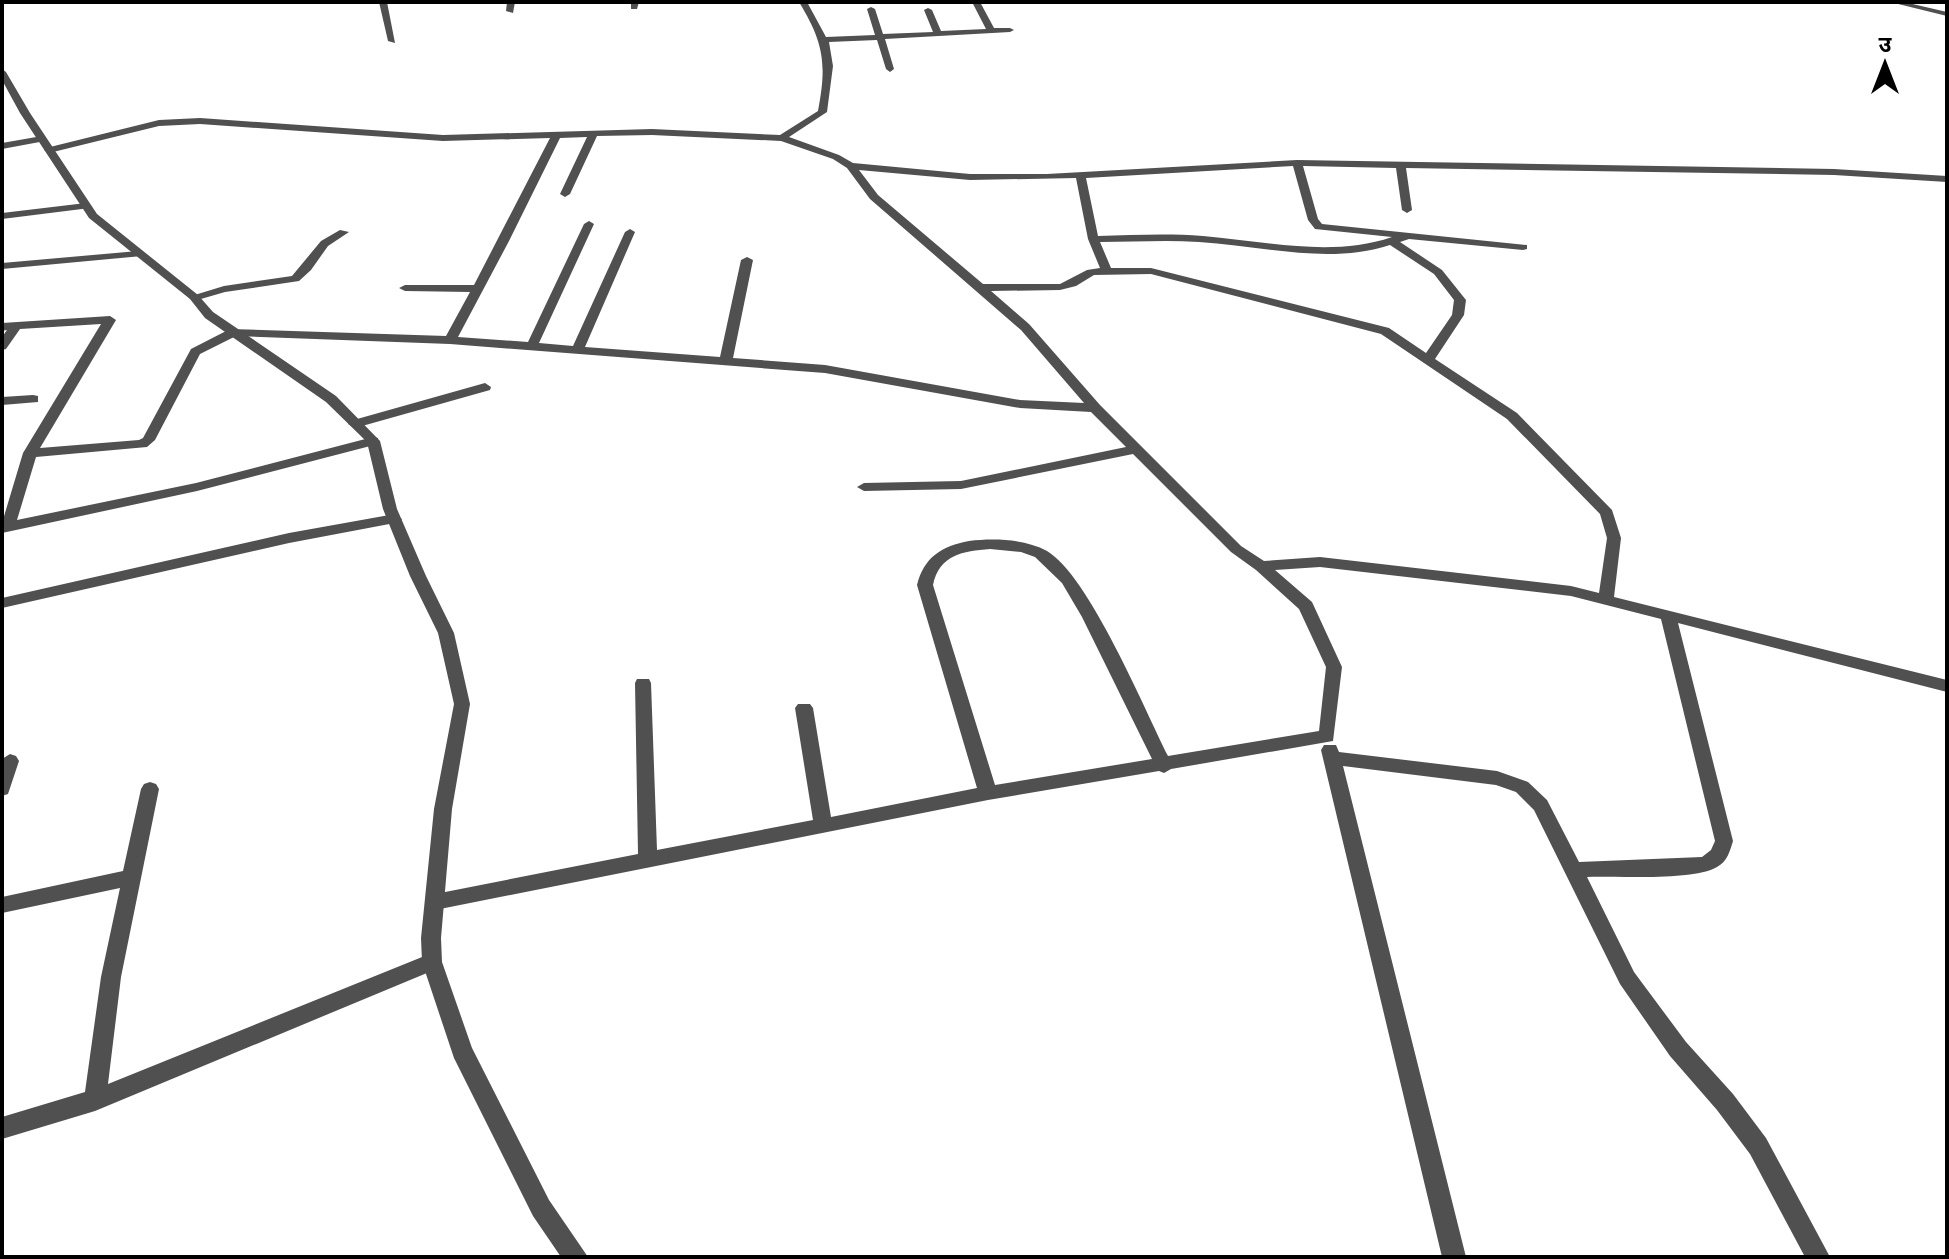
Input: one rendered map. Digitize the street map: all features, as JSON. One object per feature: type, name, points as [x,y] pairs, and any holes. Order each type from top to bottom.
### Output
[{"type":"street","points":[[383,2],[392,41]]},
{"type":"street","points":[[782,138],[822,112],[831,68],[821,30],[803,2]]},
{"type":"street","points":[[976,2],[991,31]]},
{"type":"street","points":[[1894,2],[1947,14]]},
{"type":"street","points":[[871,9],[890,69]]},
{"type":"street","points":[[928,10],[938,34]]},
{"type":"street","points":[[824,40],[1010,30]]},
{"type":"street","points":[[2,72],[93,216],[194,297],[209,315],[331,399],[373,441],[395,519],[446,633],[462,704],[443,809],[432,962],[462,1051],[541,1208],[576,1257]]},
{"type":"street","points":[[2,146],[46,145],[159,123],[179,122],[443,138],[708,132],[782,138],[836,157],[851,166],[874,197],[1025,327],[1095,408],[1236,549],[1261,566],[1306,606],[1334,667],[1327,736],[1331,758],[1454,1257]]},
{"type":"street","points":[[565,194],[594,133]]},
{"type":"street","points":[[450,340],[556,135]]},
{"type":"street","points":[[851,166],[970,177],[1080,175],[1297,163],[1834,172],[1947,179]]},
{"type":"street","points":[[1297,163],[1313,220],[1319,227],[1523,247]]},
{"type":"street","points":[[1400,164],[1407,210]]},
{"type":"street","points":[[1080,175],[1093,239],[1107,272]]},
{"type":"street","points":[[2,216],[86,206]]},
{"type":"street","points":[[532,346],[589,224]]},
{"type":"street","points":[[194,297],[224,289],[295,279],[321,244],[344,232]]},
{"type":"street","points":[[578,349],[630,232]]},
{"type":"street","points":[[1093,239],[1196,239],[1303,250],[1393,242],[1407,236]]},
{"type":"street","points":[[1393,242],[1438,272],[1460,300],[1458,315],[1428,359]]},
{"type":"street","points":[[2,266],[138,254]]},
{"type":"street","points":[[726,360],[747,260]]},
{"type":"street","points":[[977,288],[1066,287],[1085,273],[1165,274],[1385,331],[1512,416],[1607,513],[1614,538],[1606,598]]},
{"type":"street","points":[[405,288],[478,289]]},
{"type":"street","points":[[2,346],[9,327],[110,320],[30,453],[5,527]]},
{"type":"street","points":[[30,453],[142,444],[148,440],[195,352],[234,332],[450,340],[726,360],[825,369],[1020,404],[1095,408]]},
{"type":"street","points":[[355,424],[485,387]]},
{"type":"street","points":[[2,401],[33,399]]},
{"type":"street","points":[[5,527],[197,487],[373,441]]},
{"type":"street","points":[[864,487],[961,485],[1136,449]]},
{"type":"street","points":[[2,603],[289,538],[395,519]]},
{"type":"street","points":[[988,793],[925,585],[928,570],[936,558],[960,548],[985,544],[1021,546],[1046,557],[1075,587],[1164,766]]},
{"type":"street","points":[[1261,566],[1320,562],[1606,598],[1947,686]]},
{"type":"street","points":[[1573,870],[1696,866],[1711,864],[1720,856],[1724,841],[1668,616]]},
{"type":"street","points":[[643,683],[648,860]]},
{"type":"street","points":[[804,708],[823,825]]},
{"type":"street","points":[[435,902],[988,793],[1164,766],[1327,736]]},
{"type":"street","points":[[1331,758],[1497,778],[1522,787],[1541,805],[1627,978],[1678,1049],[1725,1102],[1758,1146],[1818,1257]]},
{"type":"street","points":[[3,783],[10,761]]},
{"type":"street","points":[[95,1100],[111,977],[150,789]]},
{"type":"street","points":[[2,905],[132,877]]},
{"type":"street","points":[[2,1128],[95,1100],[432,962]]}]
